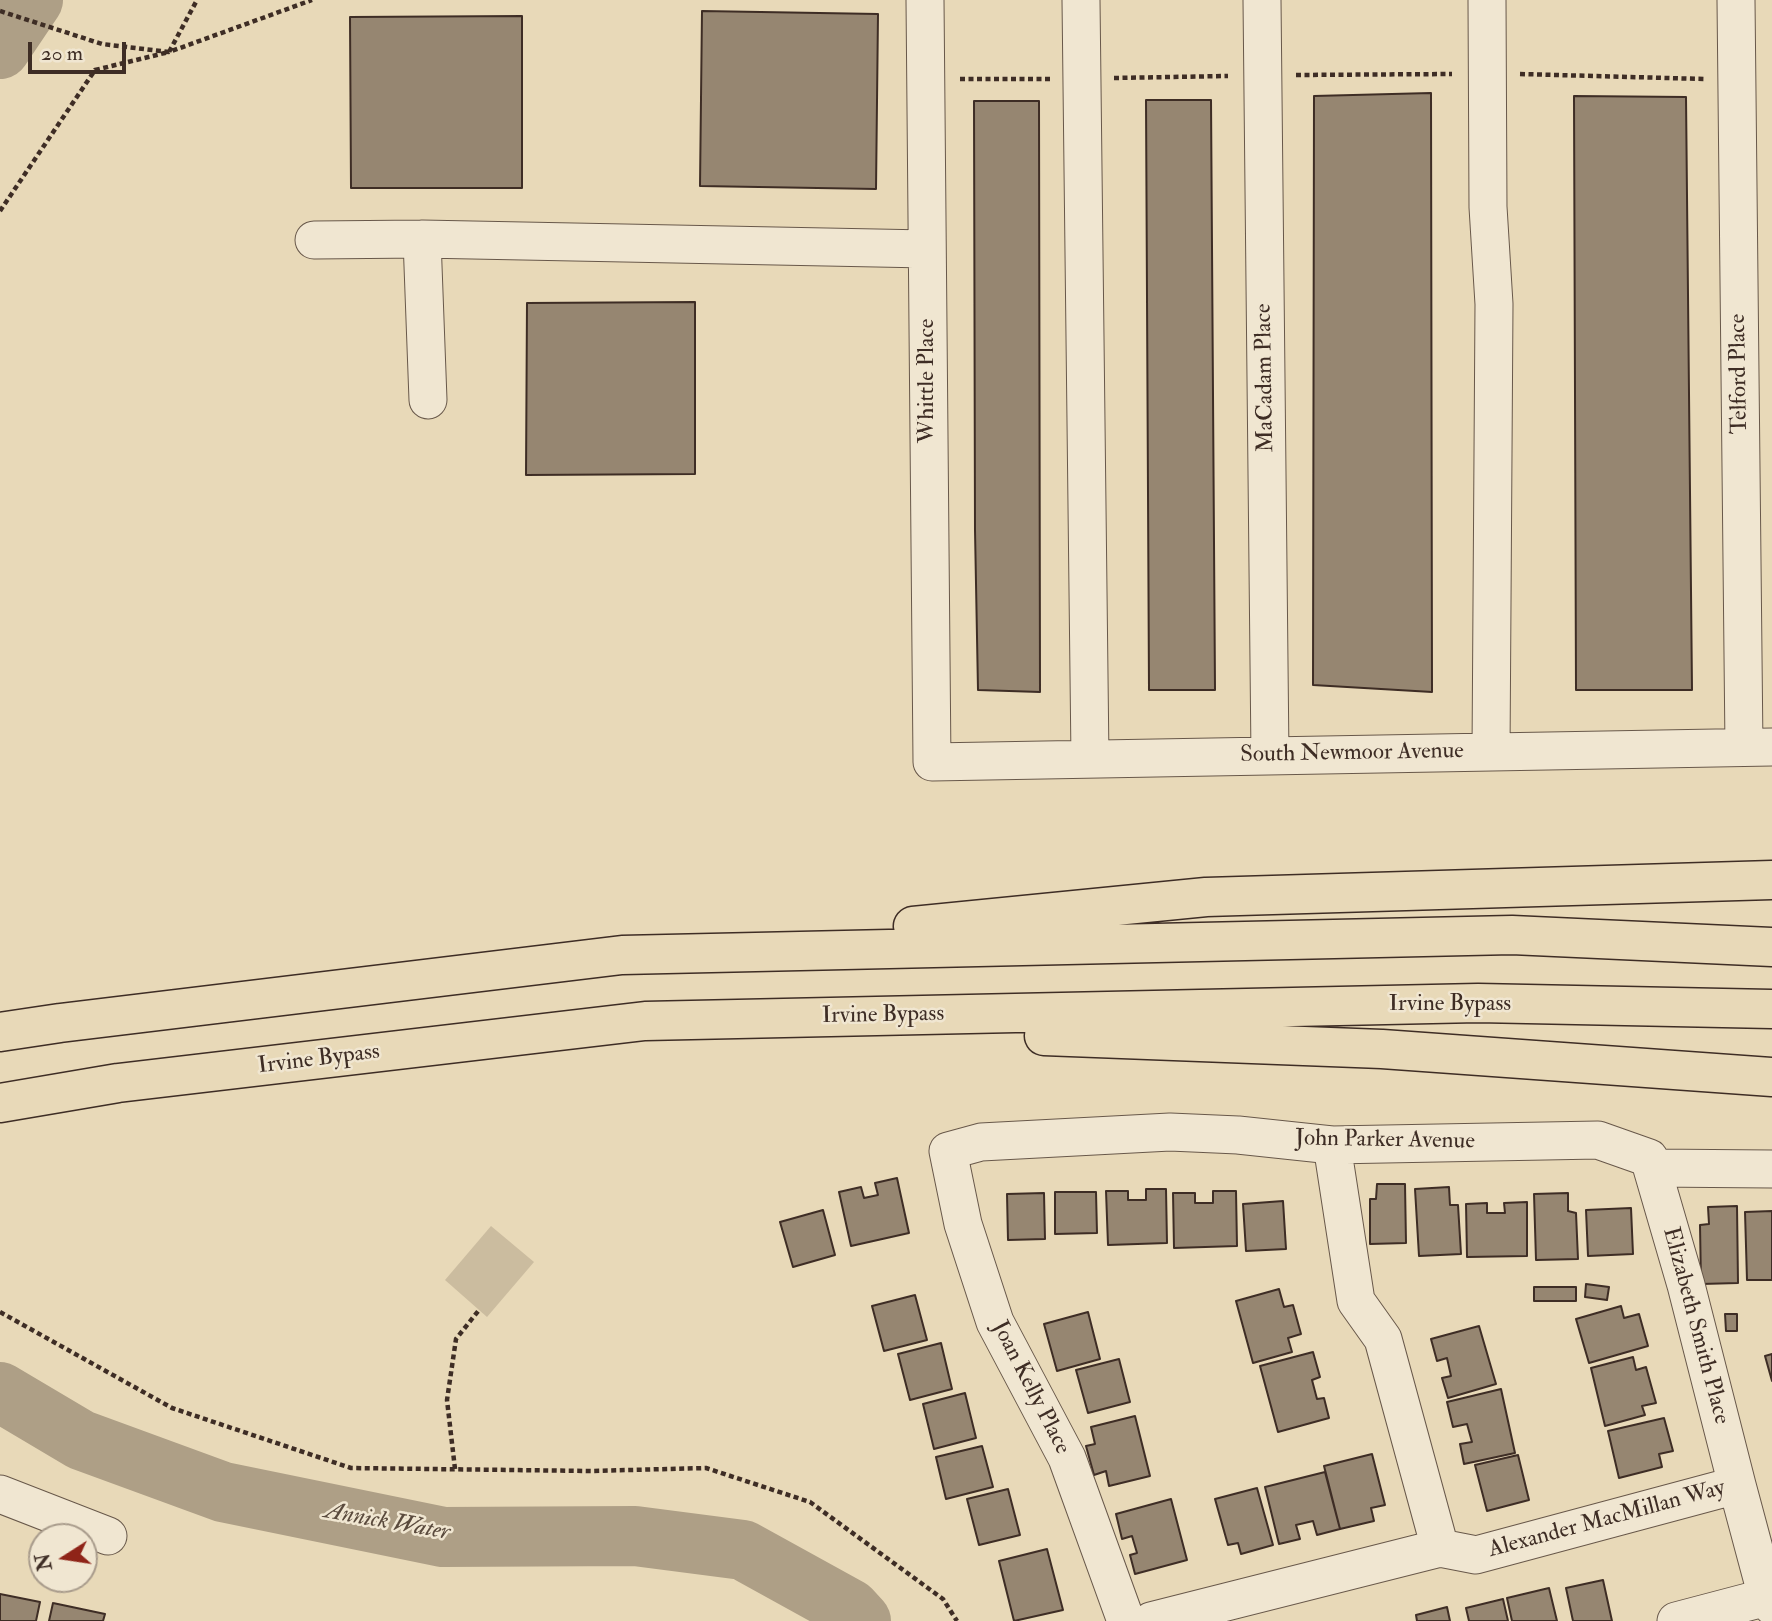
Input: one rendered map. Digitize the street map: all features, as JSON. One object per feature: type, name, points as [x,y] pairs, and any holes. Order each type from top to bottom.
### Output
[{"type":"highway","points":[[0,1032],[622,955],[1206,897],[1772,880]]},
{"type":"highway","points":[[622,955],[1512,935],[1772,947]]},
{"type":"highway","name":"Irvine Bypass","points":[[0,1103],[118,1083],[645,1021],[1478,1003],[1772,1009]]},
{"type":"highway","points":[[645,1021],[1382,1049],[1772,1077]]},
{"type":"street","name":"Whittle Place","points":[[925,0],[932,762]]},
{"type":"street","points":[[1081,0],[1090,759]]},
{"type":"street","name":"MaCadam Place","points":[[1262,0],[1270,756]]},
{"type":"street","points":[[1487,0],[1488,207],[1494,304],[1490,752]]},
{"type":"street","name":"Telford Place","points":[[1736,0],[1758,747]]},
{"type":"street","points":[[314,240],[422,239],[927,249]]},
{"type":"street","points":[[422,239],[428,400]]},
{"type":"street","name":"South Newmoor Avenue","points":[[932,762],[1758,747]]},
{"type":"street","name":"John Parker Avenue","points":[[948,1151],[981,1142],[1170,1132],[1238,1135],[1332,1145],[1598,1140],[1649,1158],[1652,1168]]},
{"type":"street","points":[[1332,1145],[1356,1301],[1383,1339],[1440,1548]]},
{"type":"street","name":"Joan Kelly Place","points":[[948,1151],[963,1224],[995,1322],[1067,1458],[1126,1621]]},
{"type":"street","points":[[1652,1168],[1772,1169]]},
{"type":"street","name":"Elizabeth Smith Place","points":[[1652,1168],[1686,1285],[1737,1485]]},
{"type":"street","name":"Alexander MacMillan Way","points":[[1151,1621],[1440,1548],[1476,1555],[1737,1485],[1770,1601]]},
{"type":"street","points":[[0,1494],[108,1536]]},
{"type":"street","points":[[1676,1621],[1770,1601]]},
{"type":"path","points":[[169,52],[197,0]]},
{"type":"path","points":[[0,211],[96,70],[169,52],[312,0]]},
{"type":"path","points":[[0,11],[102,44],[169,52]]},
{"type":"path","points":[[926,80],[1487,74],[1737,79]]},
{"type":"path","points":[[455,1469],[447,1400],[456,1339],[480,1310]]},
{"type":"path","points":[[0,1312],[172,1408],[351,1468],[591,1471],[706,1468],[810,1502],[943,1599],[957,1621]]},
{"type":"shaded area","points":[[491,1226],[534,1262],[487,1317],[445,1280]]},
{"type":"building","points":[[702,11],[878,14],[876,189],[700,186]]},
{"type":"building","points":[[522,16],[522,188],[351,188],[350,17]]},
{"type":"building","points":[[1431,93],[1432,692],[1313,685],[1314,96]]},
{"type":"building","points":[[1574,96],[1686,97],[1692,690],[1576,690]]},
{"type":"building","points":[[1146,100],[1211,100],[1215,690],[1149,690]]},
{"type":"building","points":[[974,101],[1039,101],[1040,692],[978,690]]},
{"type":"building","points":[[695,302],[695,474],[526,475],[527,303]]},
{"type":"building","points":[[897,1178],[909,1233],[851,1246],[839,1192],[861,1187],[864,1198],[878,1195],[875,1183]]},
{"type":"building","points":[[1377,1184],[1405,1184],[1406,1243],[1370,1244],[1370,1199],[1376,1199]]},
{"type":"building","points":[[1449,1187],[1450,1205],[1458,1205],[1461,1254],[1419,1256],[1415,1189]]},
{"type":"building","points":[[1146,1189],[1166,1189],[1167,1243],[1108,1245],[1106,1191],[1128,1191],[1128,1200],[1146,1200]]},
{"type":"building","points":[[1213,1191],[1236,1191],[1237,1246],[1174,1248],[1173,1193],[1195,1193],[1195,1203],[1213,1203]]},
{"type":"building","points":[[1055,1192],[1096,1192],[1097,1233],[1055,1234]]},
{"type":"building","points":[[1044,1193],[1045,1239],[1008,1240],[1007,1194]]},
{"type":"building","points":[[1568,1193],[1568,1211],[1576,1213],[1578,1259],[1536,1260],[1534,1194]]},
{"type":"building","points":[[1283,1201],[1286,1249],[1246,1251],[1243,1204]]},
{"type":"building","points":[[1527,1202],[1527,1256],[1467,1257],[1466,1204],[1487,1203],[1487,1213],[1505,1213],[1504,1203]]},
{"type":"building","points":[[1737,1206],[1738,1283],[1701,1284],[1700,1225],[1709,1224],[1708,1207]]},
{"type":"building","points":[[1631,1208],[1633,1254],[1588,1256],[1586,1210]]},
{"type":"building","points":[[823,1210],[835,1255],[793,1267],[780,1222]]},
{"type":"building","points":[[1772,1211],[1772,1280],[1747,1280],[1745,1212]]},
{"type":"building","points":[[1586,1284],[1609,1287],[1607,1300],[1585,1297]]},
{"type":"building","points":[[1534,1287],[1576,1287],[1576,1301],[1534,1301]]},
{"type":"building","points":[[1279,1289],[1284,1307],[1293,1305],[1301,1334],[1288,1338],[1292,1352],[1253,1363],[1236,1301]]},
{"type":"building","points":[[915,1295],[927,1340],[884,1351],[872,1306]]},
{"type":"building","points":[[1621,1306],[1624,1318],[1639,1314],[1648,1346],[1589,1363],[1576,1319]]},
{"type":"building","points":[[1088,1312],[1100,1359],[1057,1371],[1044,1324]]},
{"type":"building","points":[[1725,1314],[1737,1314],[1737,1331],[1726,1331]]},
{"type":"building","points":[[1479,1326],[1496,1384],[1448,1398],[1442,1378],[1451,1376],[1447,1358],[1437,1361],[1431,1339]]},
{"type":"building","points":[[941,1343],[952,1389],[910,1400],[898,1354]]},
{"type":"building","points":[[1313,1352],[1320,1377],[1312,1380],[1317,1399],[1324,1398],[1329,1418],[1278,1432],[1260,1366]]},
{"type":"building","points":[[1772,1354],[1772,1381],[1765,1356]]},
{"type":"building","points":[[1633,1357],[1636,1370],[1646,1367],[1656,1403],[1642,1406],[1645,1415],[1605,1426],[1591,1368]]},
{"type":"building","points":[[1119,1359],[1130,1402],[1088,1413],[1076,1370]]},
{"type":"building","points":[[1501,1389],[1515,1453],[1464,1464],[1460,1444],[1472,1442],[1467,1424],[1453,1427],[1447,1402]]},
{"type":"building","points":[[965,1393],[976,1438],[934,1449],[923,1404]]},
{"type":"building","points":[[1135,1416],[1150,1476],[1109,1486],[1106,1471],[1094,1475],[1086,1446],[1095,1444],[1091,1427]]},
{"type":"building","points":[[1664,1418],[1673,1451],[1659,1454],[1662,1467],[1619,1478],[1608,1431]]},
{"type":"building","points":[[982,1446],[993,1487],[946,1499],[936,1457]]},
{"type":"building","points":[[1372,1454],[1385,1505],[1371,1508],[1374,1521],[1340,1529],[1324,1466]]},
{"type":"building","points":[[1518,1455],[1529,1500],[1487,1511],[1475,1465]]},
{"type":"building","points":[[1325,1472],[1340,1529],[1317,1535],[1313,1521],[1296,1525],[1300,1539],[1279,1544],[1265,1487]]},
{"type":"building","points":[[1257,1488],[1273,1545],[1241,1554],[1238,1543],[1228,1545],[1215,1499]]},
{"type":"building","points":[[1008,1489],[1020,1535],[979,1545],[967,1499]]},
{"type":"building","points":[[1171,1499],[1187,1560],[1135,1574],[1130,1555],[1137,1553],[1132,1536],[1122,1539],[1116,1514]]},
{"type":"building","points":[[1047,1549],[1063,1610],[1014,1621],[999,1561]]},
{"type":"building","points":[[1603,1580],[1612,1621],[1573,1621],[1566,1588]]},
{"type":"building","points":[[1549,1588],[1557,1621],[1512,1621],[1507,1598]]},
{"type":"building","points":[[0,1594],[40,1602],[36,1621],[0,1621]]},
{"type":"building","points":[[1503,1599],[1508,1621],[1469,1621],[1466,1608]]},
{"type":"building","points":[[53,1603],[105,1614],[103,1621],[49,1621]]},
{"type":"building","points":[[1447,1607],[1450,1621],[1417,1621],[1416,1615]]},
{"type":"waterway","name":"Annick Water","points":[[0,49],[33,0]]},
{"type":"waterway","name":"Annick Water","points":[[0,1392],[81,1440],[223,1492],[443,1537],[635,1536],[743,1550],[850,1609],[861,1621]]}]
